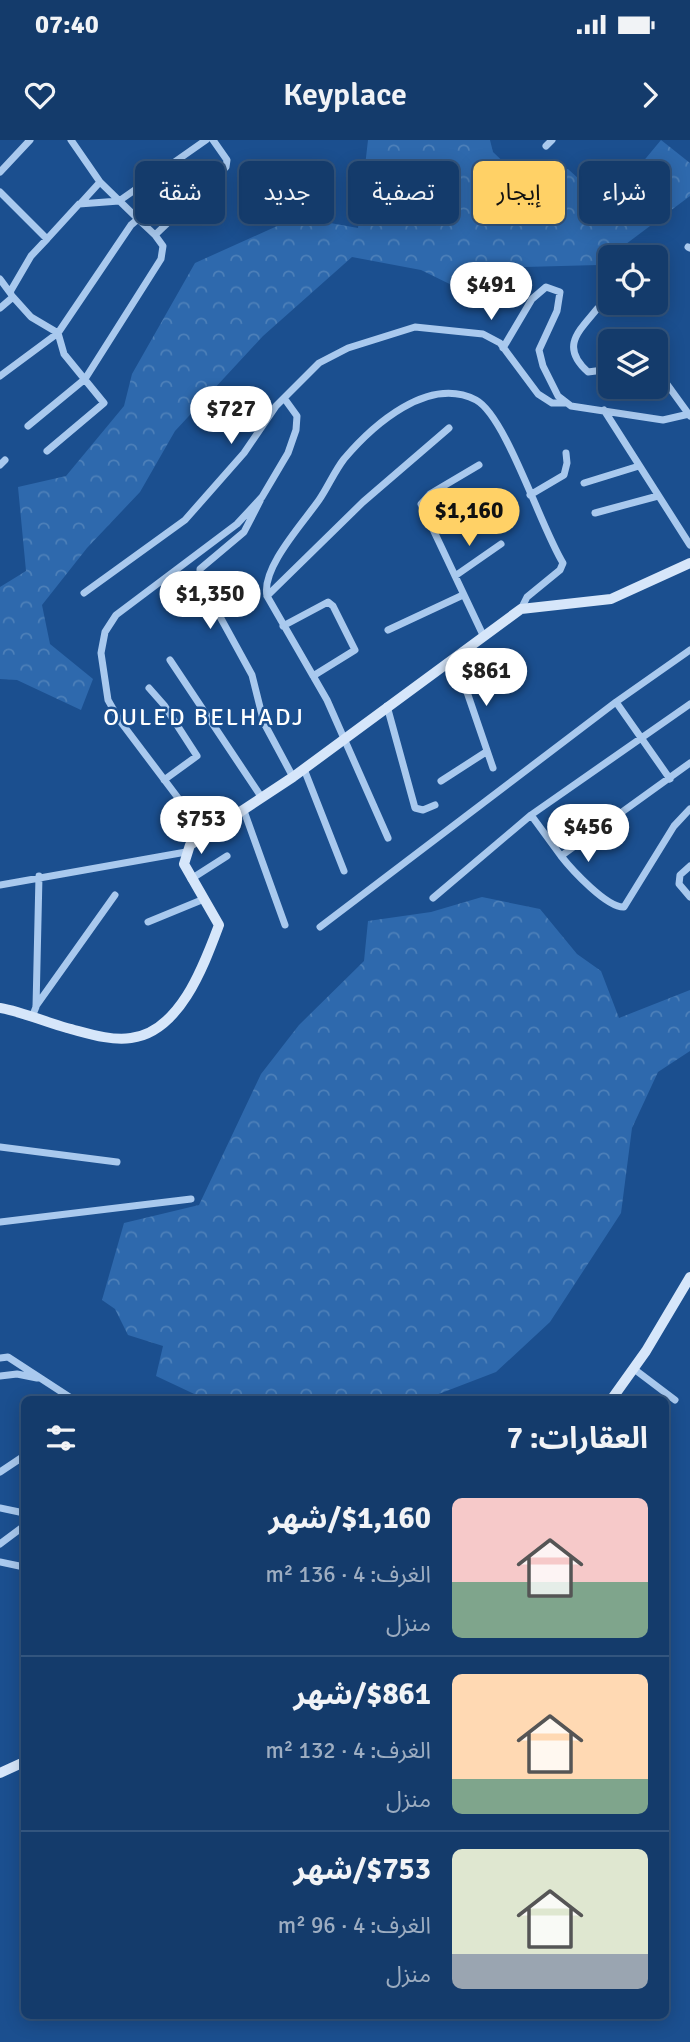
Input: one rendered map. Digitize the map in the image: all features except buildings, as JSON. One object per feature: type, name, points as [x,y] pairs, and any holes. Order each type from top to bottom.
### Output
[{"type":"street","points":[[0,172],[30,140]]},
{"type":"street","points":[[71,140],[100,182],[135,216]]},
{"type":"street","points":[[79,204],[120,201],[206,140]]},
{"type":"street","points":[[155,235],[226,167],[227,160],[213,140]]},
{"type":"street","points":[[0,308],[11,294],[31,256],[100,182]]},
{"type":"street","points":[[0,192],[47,239]]},
{"type":"street","points":[[0,376],[58,333],[135,223]]},
{"type":"street","points":[[28,426],[85,379],[160,259],[163,246],[143,224]]},
{"type":"street","points":[[0,279],[32,317],[58,333],[64,354],[104,403],[47,452]]},
{"type":"street","points":[[503,348],[532,299],[546,287],[559,290],[558,307],[540,343],[540,356],[558,397],[566,403]]},
{"type":"street","points":[[597,309],[575,336],[573,353],[577,363],[588,372],[598,371]]},
{"type":"street","points":[[84,593],[185,520],[244,453],[284,398],[324,359],[348,348],[409,328],[439,327],[477,332],[494,339],[538,394],[552,403],[566,403],[663,420],[690,415],[668,385]]},
{"type":"street","points":[[0,1008],[120,1039],[134,1038],[153,1031],[175,1014],[188,996],[219,925],[184,864],[190,845],[244,811],[346,739],[521,608],[527,597],[560,569],[563,563],[500,427],[478,401],[450,395],[418,400],[368,433],[343,462],[291,536],[265,587],[267,596],[346,739],[388,838]]},
{"type":"street","points":[[284,398],[297,416],[296,430],[288,453],[244,532],[200,569],[200,579],[227,634],[247,664],[264,723],[293,777]]},
{"type":"street","points":[[604,410],[690,545]]},
{"type":"street","points":[[267,596],[321,547],[363,502],[449,428]]},
{"type":"street","points":[[530,495],[564,475],[566,453]]},
{"type":"street","points":[[479,465],[430,494],[421,503],[483,635]]},
{"type":"street","points":[[584,483],[639,466]]},
{"type":"street","points":[[595,513],[658,496]]},
{"type":"street","points":[[206,835],[120,721],[108,700],[101,653],[105,632],[125,606],[237,524],[262,497]]},
{"type":"street","points":[[455,576],[501,544]]},
{"type":"street","points":[[521,608],[611,600],[690,563]]},
{"type":"street","points":[[388,630],[463,595]]},
{"type":"street","points":[[283,626],[327,602],[333,606],[355,650],[313,676]]},
{"type":"street","points":[[320,927],[616,702],[690,650]]},
{"type":"street","points":[[455,657],[493,768]]},
{"type":"street","points":[[170,660],[262,798]]},
{"type":"street","points":[[149,688],[164,705],[197,756],[164,780]]},
{"type":"street","points":[[616,702],[670,779]]},
{"type":"street","points":[[433,898],[531,815],[690,704]]},
{"type":"street","points":[[387,706],[415,808],[423,810],[435,805]]},
{"type":"street","points":[[440,781],[486,752]]},
{"type":"street","points":[[561,856],[690,763]]},
{"type":"street","points":[[304,769],[344,871]]},
{"type":"street","points":[[531,815],[561,856],[617,908],[624,907],[674,826],[690,809]]},
{"type":"street","points":[[244,811],[285,925]]},
{"type":"street","points":[[0,885],[186,852]]},
{"type":"street","points":[[191,879],[227,856]]},
{"type":"street","points":[[690,866],[680,876],[679,884],[690,897]]},
{"type":"street","points":[[36,1007],[39,876]]},
{"type":"street","points":[[32,1017],[36,1007],[114,895]]},
{"type":"street","points":[[148,922],[204,899]]},
{"type":"street","points":[[0,1147],[117,1162]]},
{"type":"street","points":[[1,1221],[191,1199]]},
{"type":"street","points":[[614,1396],[634,1369],[690,1277]]},
{"type":"street","points":[[0,1358],[8,1357],[67,1396]]},
{"type":"street","points":[[634,1369],[675,1400]]},
{"type":"street","points":[[0,1376],[18,1374],[38,1378]]},
{"type":"street","points":[[0,1472],[21,1458]]},
{"type":"street","points":[[1,1507],[21,1512]]},
{"type":"street","points":[[0,1545],[21,1528]]},
{"type":"street","points":[[0,1562],[21,1566]]},
{"type":"street","points":[[0,1773],[21,1763]]},
{"type":"green space","points":[[368,140],[490,140],[493,152],[502,161],[473,161],[473,224],[565,224],[565,169],[568,169],[579,179],[579,224],[653,224],[625,245],[598,245],[598,265],[524,267],[466,292],[421,270],[352,257],[263,336],[175,431],[140,492],[87,548],[42,605],[50,644],[93,679],[81,710],[17,680],[0,679],[0,587],[26,571],[18,487],[66,476],[124,406],[132,374],[195,263],[281,224],[334,224],[358,228],[358,224],[459,224],[459,161],[366,161]]},
{"type":"green space","points":[[661,140],[690,163],[690,196],[670,211],[670,161],[644,161]]},
{"type":"green space","points":[[482,897],[540,909],[577,954],[601,971],[619,1018],[690,990],[690,1051],[658,1072],[632,1128],[621,1213],[550,1322],[496,1372],[433,1396],[198,1396],[156,1376],[163,1346],[128,1335],[115,1309],[102,1300],[124,1223],[199,1205],[261,1074],[299,1025],[364,961],[368,921],[431,912]]},
{"type":"district","name":"OULED BELHADJ","points":[[204,717]]}]
